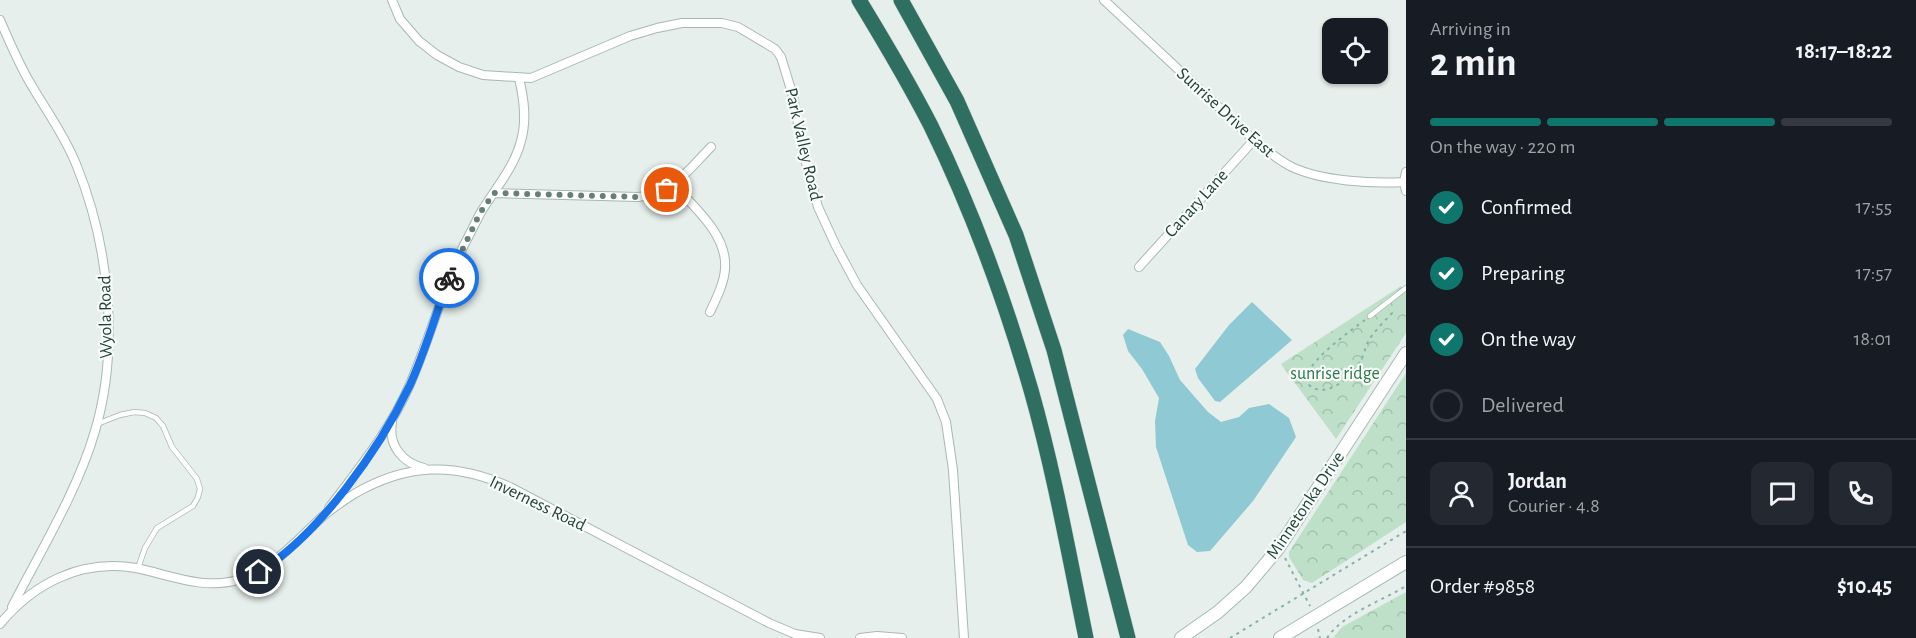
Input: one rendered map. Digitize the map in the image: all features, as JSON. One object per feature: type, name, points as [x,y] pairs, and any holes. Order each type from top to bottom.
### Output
[{"type":"highway","points":[[859,0],[931,126],[994,276],[1023,362],[1042,432],[1086,638]]},
{"type":"highway","points":[[901,0],[957,101],[1016,235],[1054,350],[1128,636]]},
{"type":"street","name":"Park Valley Road","points":[[392,0],[400,19],[419,41],[437,55],[459,67],[483,75],[519,78],[542,75],[630,36],[682,23],[722,23],[738,27],[776,49],[787,74],[803,152],[818,207],[857,285],[936,399],[946,422],[953,470],[964,638]]},
{"type":"street","name":"Sunrise Drive East","points":[[1104,0],[1254,140],[1280,160],[1313,174],[1357,180],[1405,181]]},
{"type":"street","name":"Wyola Road","points":[[0,20],[29,81],[58,127],[89,198],[99,237],[108,315],[108,354],[97,424],[76,482],[8,615]]},
{"type":"street","points":[[323,516],[378,443],[394,417],[425,348],[449,278],[480,213],[516,158],[525,119],[519,78]]},
{"type":"street","name":"Canary Lane","points":[[1139,267],[1254,140]]},
{"type":"street","points":[[494,193],[638,197],[653,195],[667,190],[711,147]]},
{"type":"street","points":[[673,184],[713,230],[723,248],[726,268],[710,312]]},
{"type":"street","name":"Minnetonka Drive","points":[[1181,638],[1218,612],[1246,587],[1278,549],[1406,353]]},
{"type":"street","points":[[394,417],[392,435],[397,451],[404,460],[426,469]]},
{"type":"street","name":"Inverness Road","points":[[0,624],[24,599],[43,585],[88,568],[112,566],[138,569],[193,583],[237,580],[259,572],[278,560],[323,516],[365,488],[389,477],[426,469],[448,469],[490,478],[769,624],[795,634],[820,638]]},
{"type":"street","points":[[1280,638],[1299,633],[1406,562]]},
{"type":"street","points":[[860,638],[877,636],[902,638]]},
{"type":"lane","points":[[1370,316],[1406,288]]},
{"type":"lane","points":[[97,424],[134,412],[145,412],[156,418],[163,426],[175,453],[197,479],[200,489],[193,506],[157,528],[145,548],[138,569]]},
{"type":"path","points":[[1370,316],[1340,338],[1310,369],[1307,378],[1309,385],[1315,391],[1325,391],[1336,386],[1361,361],[1368,342],[1392,313],[1384,305]]},
{"type":"path","points":[[1230,638],[1406,531]]},
{"type":"path","points":[[1278,549],[1287,560],[1305,593]]},
{"type":"path","points":[[1327,638],[1334,627],[1406,586]]},
{"type":"green space","name":"sunrise ridge","points":[[1401,286],[1406,293],[1406,333],[1336,439],[1281,364]]},
{"type":"green space","points":[[1406,373],[1406,522],[1312,583],[1303,580],[1289,557],[1289,552]]},
{"type":"green space","points":[[1406,592],[1406,638],[1333,638],[1342,627]]},
{"type":"water","points":[[1252,302],[1292,340],[1220,402],[1215,401],[1198,378],[1195,369],[1229,325]]},
{"type":"water","points":[[1128,329],[1160,342],[1180,380],[1208,412],[1221,422],[1239,417],[1249,408],[1269,404],[1289,418],[1296,437],[1253,501],[1210,551],[1197,552],[1188,545],[1156,447],[1155,421],[1159,398],[1128,351],[1123,335]]},
{"type":"way so far","points":[[449,278],[480,213],[494,193],[638,197],[667,190]]},
{"type":"route","points":[[259,572],[278,560],[323,516],[378,443],[394,417],[410,383],[425,348],[449,278]]}]
